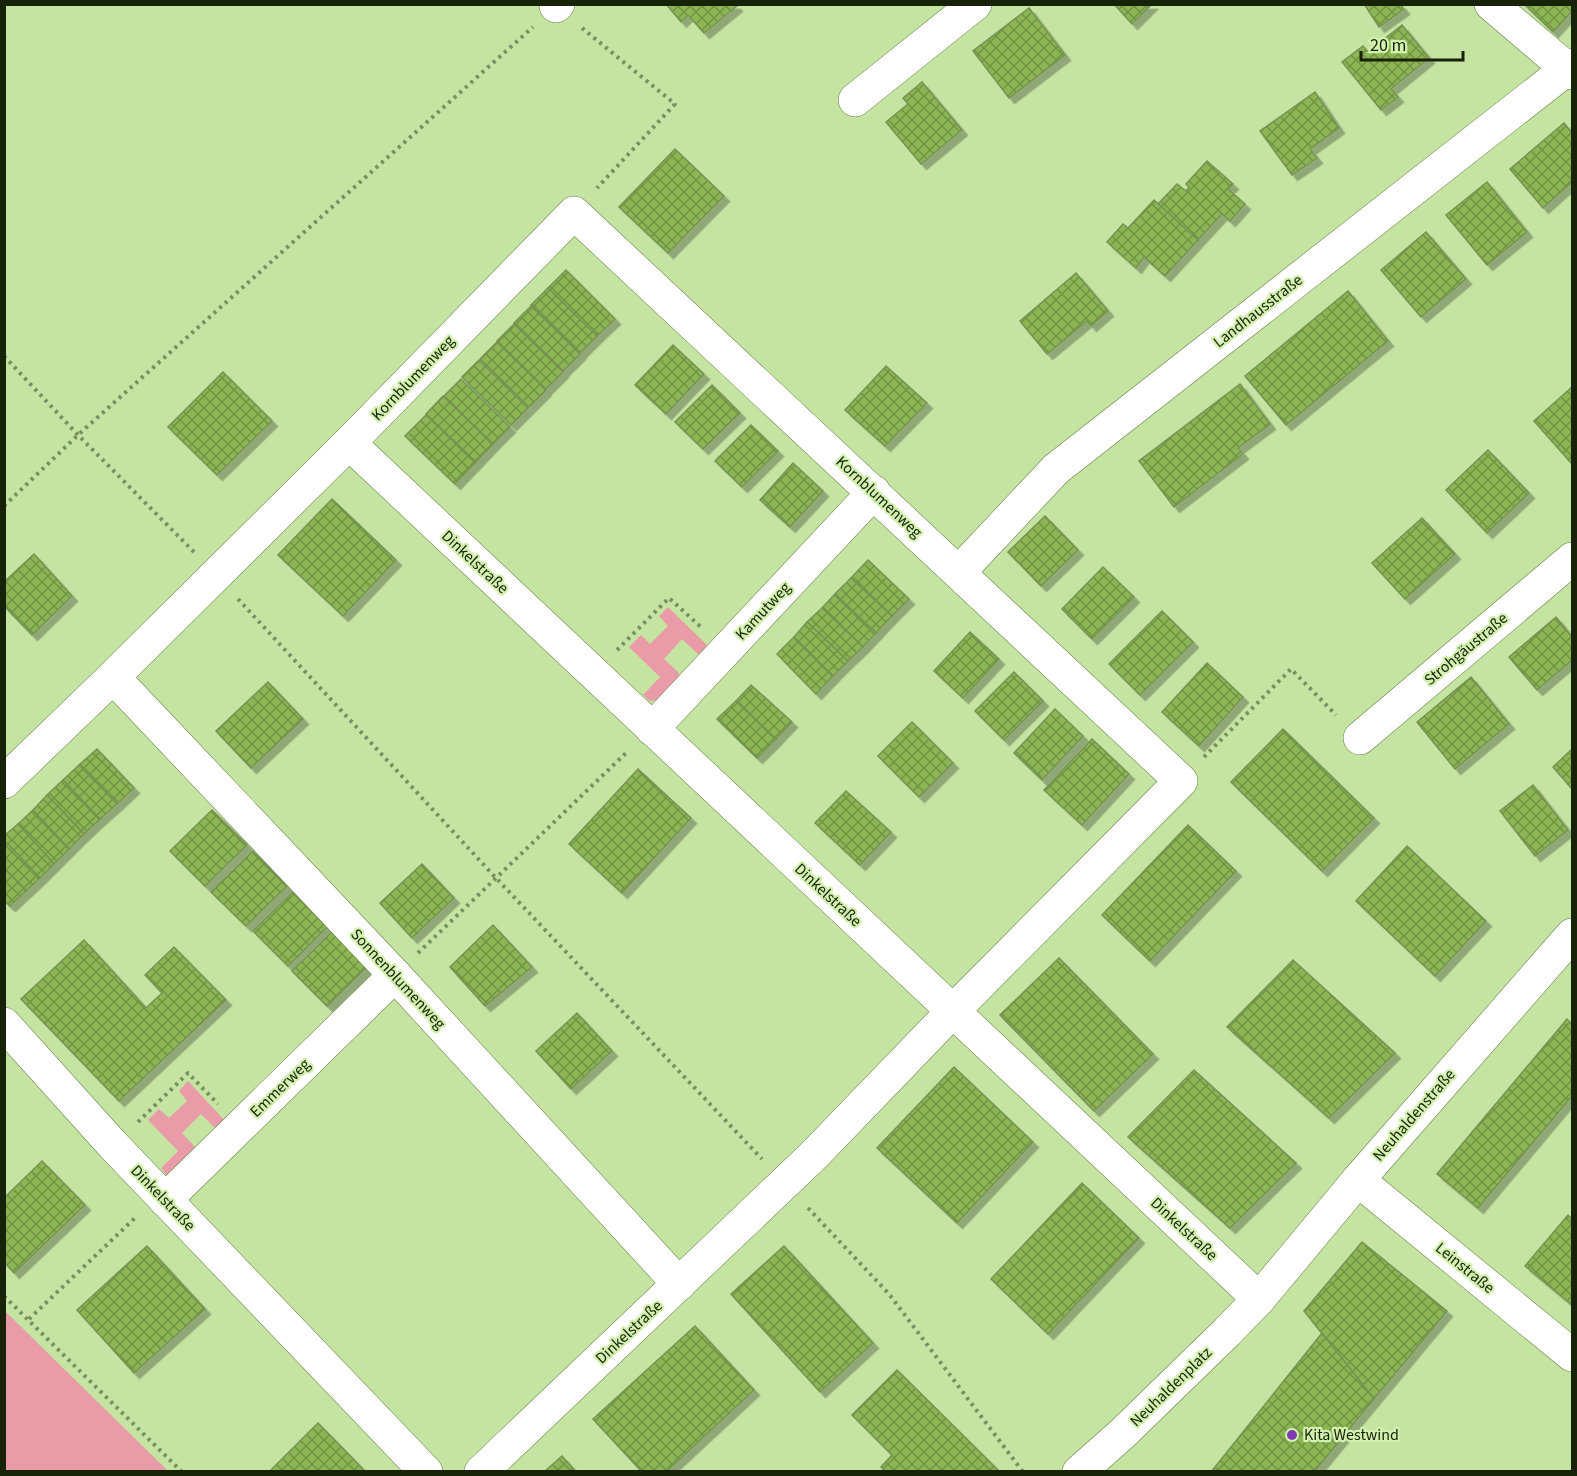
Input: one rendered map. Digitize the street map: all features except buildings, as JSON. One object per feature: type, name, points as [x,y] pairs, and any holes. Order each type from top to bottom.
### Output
[{"type":"street","points":[[855,100],[975,4]]},
{"type":"street","points":[[1491,4],[1571,69]]},
{"type":"street","name":"Landhausstraße","points":[[959,572],[1056,469],[1571,69]]},
{"type":"street","name":"Kornblumenweg","points":[[349,443],[574,213],[1180,781]]},
{"type":"street","points":[[4,782],[349,443]]},
{"type":"street","name":"Dinkelstraße","points":[[349,443],[1259,1299]]},
{"type":"street","name":"Kamutweg","points":[[652,729],[874,492]]},
{"type":"street","name":"Strohgäustraße","points":[[1359,738],[1572,559]]},
{"type":"street","name":"Sonnenblumenweg","points":[[113,677],[394,975],[679,1284]]},
{"type":"street","points":[[952,1012],[1180,781]]},
{"type":"street","name":"Neuhaldenstraße","points":[[1259,1299],[1358,1180],[1571,937]]},
{"type":"street","name":"Emmerweg","points":[[165,1200],[394,975]]},
{"type":"street","name":"Dinkelstraße","points":[[481,1472],[814,1155],[952,1012]]},
{"type":"street","name":"Dinkelstraße","points":[[4,1024],[113,1145],[426,1472]]},
{"type":"street","name":"Leinstraße","points":[[1358,1180],[1572,1355]]},
{"type":"street","name":"Neuhaldenplatz","points":[[1079,1472],[1122,1434],[1259,1299]]},
{"type":"path","points":[[4,506],[78,435],[557,5],[675,104],[574,213]]},
{"type":"path","points":[[4,357],[216,575],[496,878],[889,1294],[1023,1472]]},
{"type":"path","points":[[594,674],[669,597],[725,651]]},
{"type":"path","points":[[1180,781],[1291,669],[1359,738]]},
{"type":"path","points":[[394,975],[652,729]]},
{"type":"path","points":[[113,1145],[188,1074],[240,1126]]},
{"type":"path","points":[[29,1319],[133,1219],[165,1200]]},
{"type":"path","points":[[4,1296],[182,1472]]},
{"type":"shaded area","points":[[668,607],[708,646],[698,654],[682,639],[664,659],[679,673],[678,678],[657,700],[650,701],[643,695],[660,677],[629,647],[641,635],[650,644],[668,626],[659,616]]},
{"type":"shaded area","points":[[188,1081],[226,1122],[216,1129],[201,1114],[182,1133],[196,1148],[167,1176],[161,1168],[178,1151],[148,1120],[159,1109],[169,1118],[187,1101],[179,1091]]},
{"type":"shaded area","points":[[5,1311],[168,1471],[5,1471]]},
{"type":"place","name":"Kita Westwind","points":[[1292,1435]]}]
